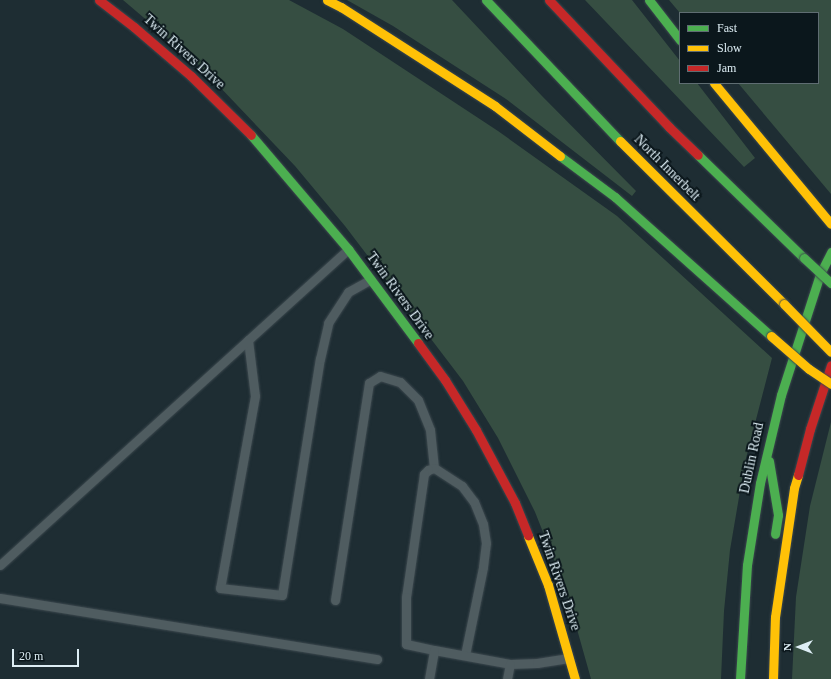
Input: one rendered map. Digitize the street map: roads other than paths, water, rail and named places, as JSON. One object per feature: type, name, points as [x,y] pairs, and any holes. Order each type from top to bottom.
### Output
[{"type":"main road","name":"Twin Rivers Drive","points":[[99,0],[134,27],[191,76],[247,130],[298,188],[348,249],[445,380],[476,430],[515,503],[548,585],[575,679]]},
{"type":"main road","points":[[327,0],[341,7],[495,106],[615,197],[809,370],[831,384]]},
{"type":"main road","name":"North Innerbelt","points":[[486,0],[592,112],[831,352]]},
{"type":"main road","points":[[548,0],[669,127],[831,283]]},
{"type":"main road","points":[[648,0],[679,39]]},
{"type":"main road","points":[[715,84],[831,224]]},
{"type":"main road","name":"Dublin Road","points":[[740,679],[747,565],[760,483],[781,395],[820,274],[831,252]]},
{"type":"main road","points":[[773,679],[775,617],[794,488],[810,429],[831,365]]},
{"type":"main road","points":[[768,450],[778,515],[774,545]]},
{"type":"lane","points":[[0,565],[348,249]]},
{"type":"lane","points":[[248,340],[255,396],[220,588],[282,595],[320,359],[328,323],[348,292],[371,279]]},
{"type":"lane","points":[[335,600],[369,383],[380,376],[400,382],[418,400],[430,430],[434,468]]},
{"type":"lane","points":[[434,468],[428,470],[424,474],[406,597],[406,644],[510,664],[537,663],[570,658]]},
{"type":"lane","points":[[434,468],[462,486],[474,502],[483,524],[486,543],[483,567],[465,655]]},
{"type":"lane","points":[[0,598],[377,659]]},
{"type":"lane","points":[[429,679],[434,650]]},
{"type":"lane","points":[[507,679],[510,664]]}]
